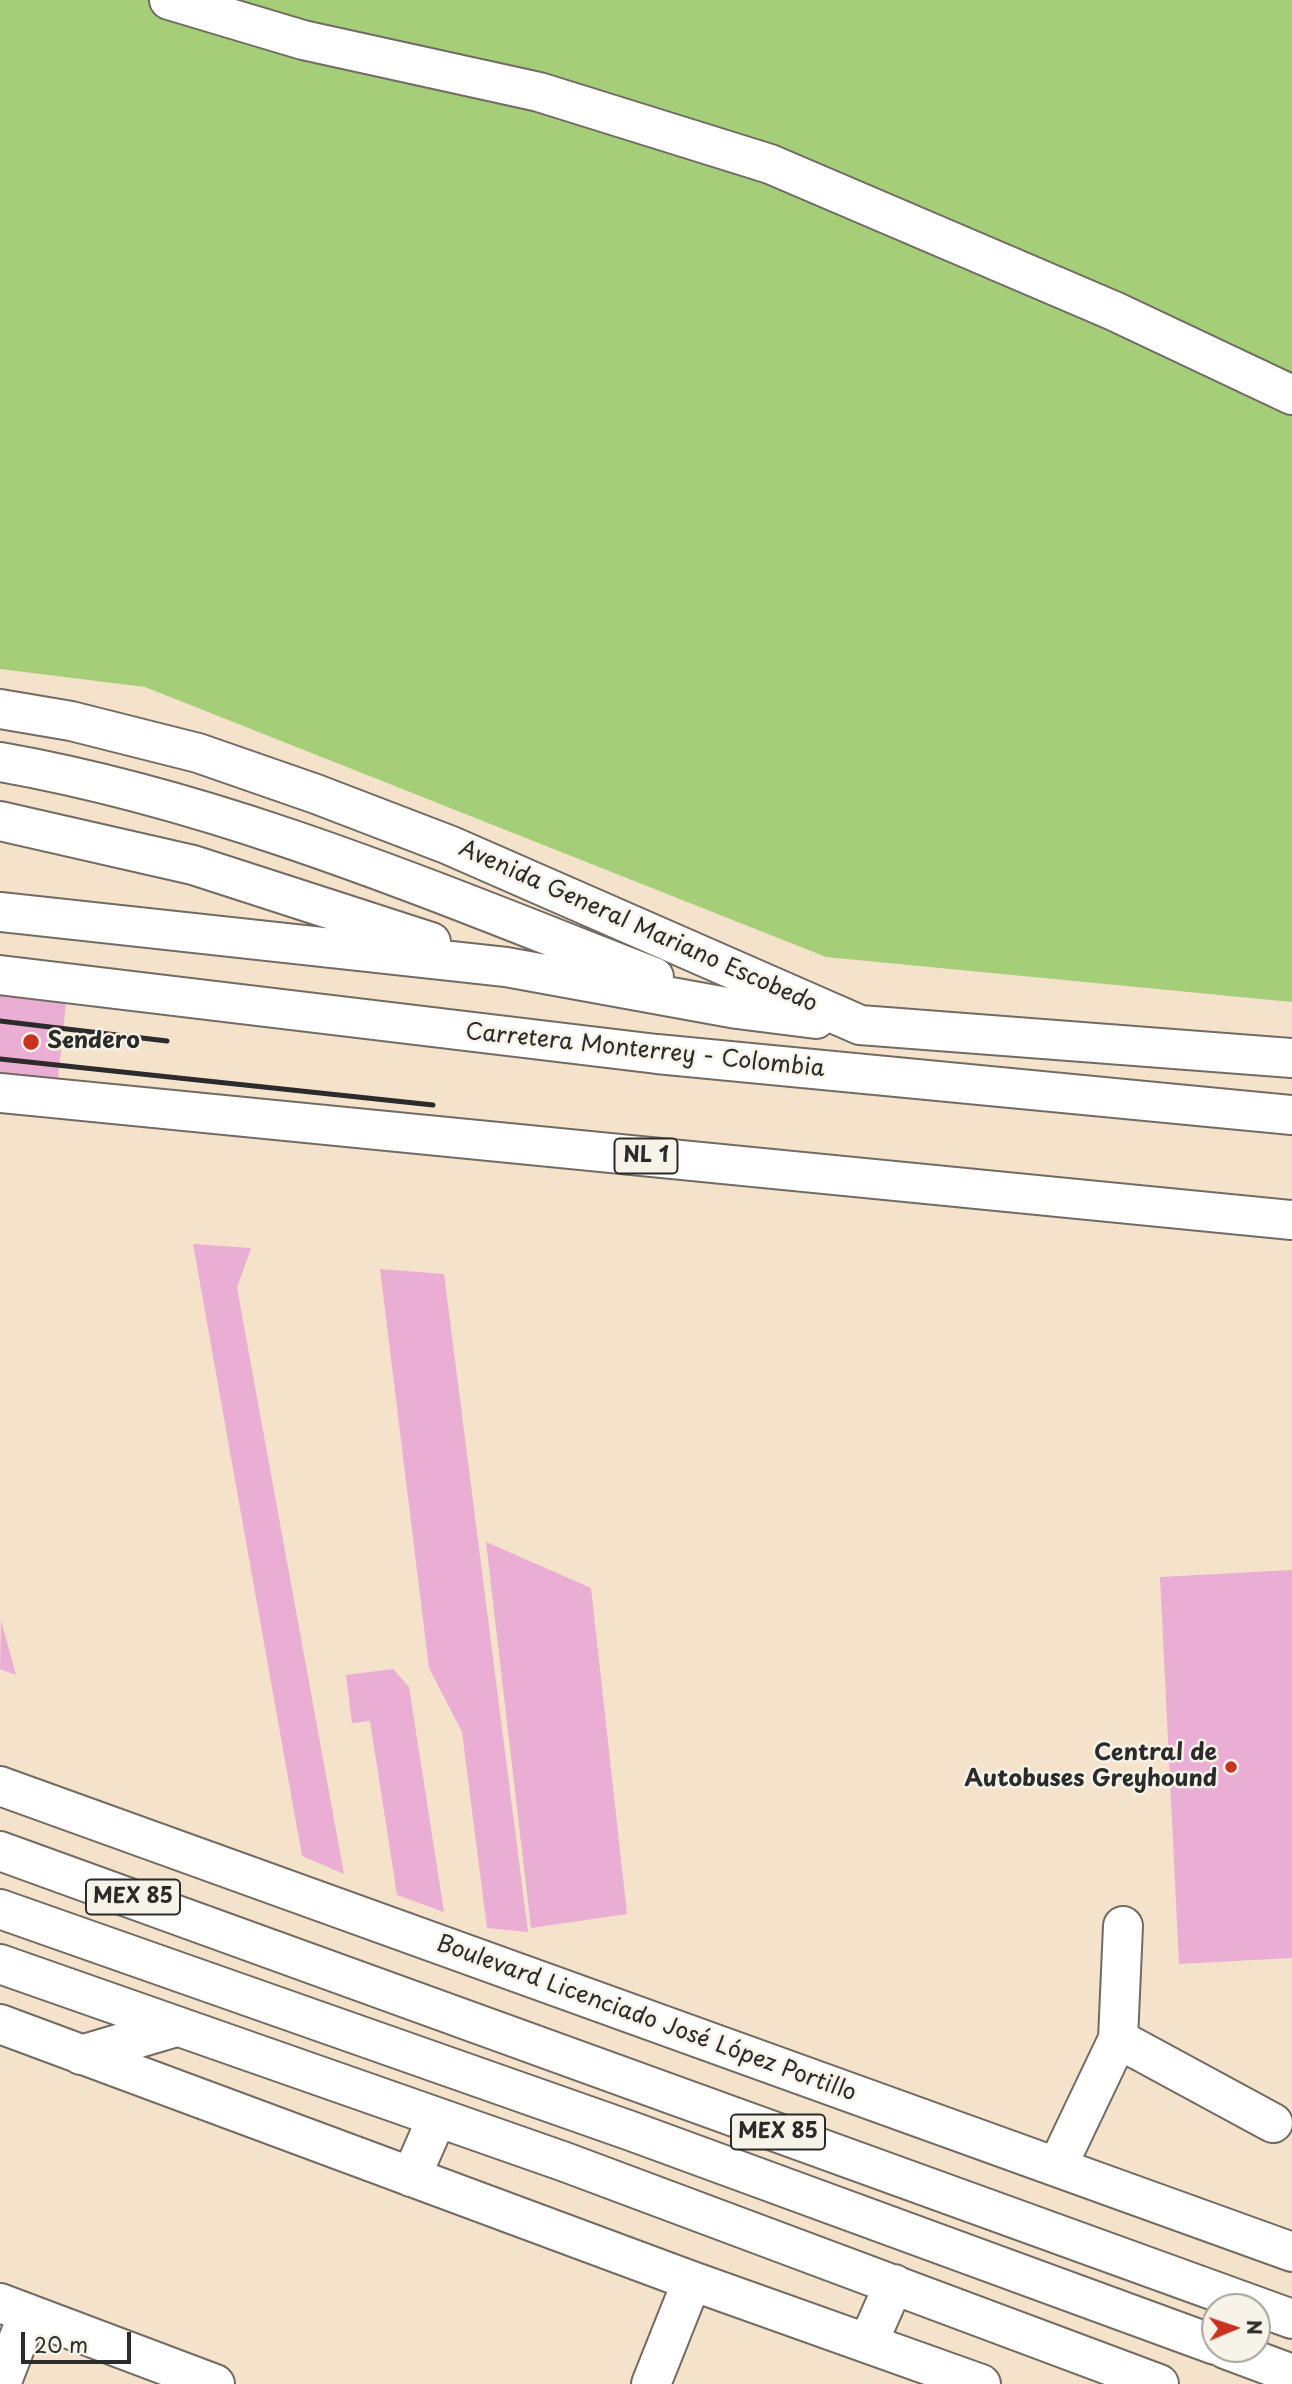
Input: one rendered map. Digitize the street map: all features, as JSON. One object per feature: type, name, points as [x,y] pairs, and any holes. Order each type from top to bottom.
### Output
[{"type":"main road","points":[[169,0],[303,40],[539,92],[770,164],[1114,311],[1292,395]]},
{"type":"main road","name":"Avenida General Mariano Escobedo","points":[[0,709],[71,721],[198,753],[316,794],[449,845],[860,1025],[1292,1058]]},
{"type":"main road","points":[[0,762],[160,798],[347,857],[737,1009]]},
{"type":"main road","points":[[0,821],[193,865],[506,967]]},
{"type":"main road","points":[[0,912],[506,967],[737,1009],[860,1025]]},
{"type":"main road","name":"Carretera Monterrey - Colombia","points":[[0,975],[657,1054],[1292,1115]]},
{"type":"main road","name":"NL 1","points":[[0,1093],[1292,1220]]},
{"type":"main road","name":"NL 1","points":[[0,1119],[210,1112]]},
{"type":"main road","name":"Boulevard Licenciado José López Portillo","points":[[0,1786],[1292,2252]]},
{"type":"main road","name":"MEX 85","points":[[0,1850],[1282,2313]]},
{"type":"main road","name":"MEX 85","points":[[0,1909],[246,1993],[1201,2340]]},
{"type":"main road","points":[[1057,2167],[1118,2039],[1123,1926]]},
{"type":"main road","points":[[0,1964],[577,2166],[1159,2384]]},
{"type":"main road","points":[[0,2024],[692,2281],[981,2384]]},
{"type":"main road","points":[[81,2055],[176,2027]]},
{"type":"main road","points":[[1118,2039],[1273,2123]]},
{"type":"main road","points":[[411,2177],[437,2118]]},
{"type":"main road","points":[[651,2384],[692,2281]]},
{"type":"main road","points":[[868,2343],[894,2284]]},
{"type":"main road","points":[[2,2384],[14,2308],[215,2384]]},
{"type":"main road","points":[[1263,2363],[1292,2374]]},
{"type":"green space","points":[[0,0],[1292,0],[1292,1002],[826,957],[145,687],[0,669]]},
{"type":"building","name":"Sendero","points":[[0,968],[69,975],[54,1115],[0,1109]]},
{"type":"building","points":[[193,1244],[251,1248],[237,1288],[344,1874],[302,1856]]},
{"type":"building","points":[[380,1269],[444,1274],[528,1932],[487,1928],[462,1732],[429,1668]]},
{"type":"building","points":[[486,1542],[591,1588],[627,1914],[531,1928]]},
{"type":"building","name":"Central de Autobuses Greyhound","points":[[1292,1570],[1292,1958],[1179,1964],[1160,1577]]},
{"type":"building","points":[[1,1620],[16,1675],[0,1669]]},
{"type":"building","points":[[393,1669],[409,1687],[444,1912],[397,1895],[370,1721],[352,1723],[346,1675]]},
{"type":"railway","points":[[0,1021],[167,1041]]},
{"type":"railway","points":[[0,1059],[433,1105]]},
{"type":"place","name":"Sendero","points":[[31,1042]]},
{"type":"place","name":"Central de Autobuses Greyhound","points":[[1231,1767]]}]
